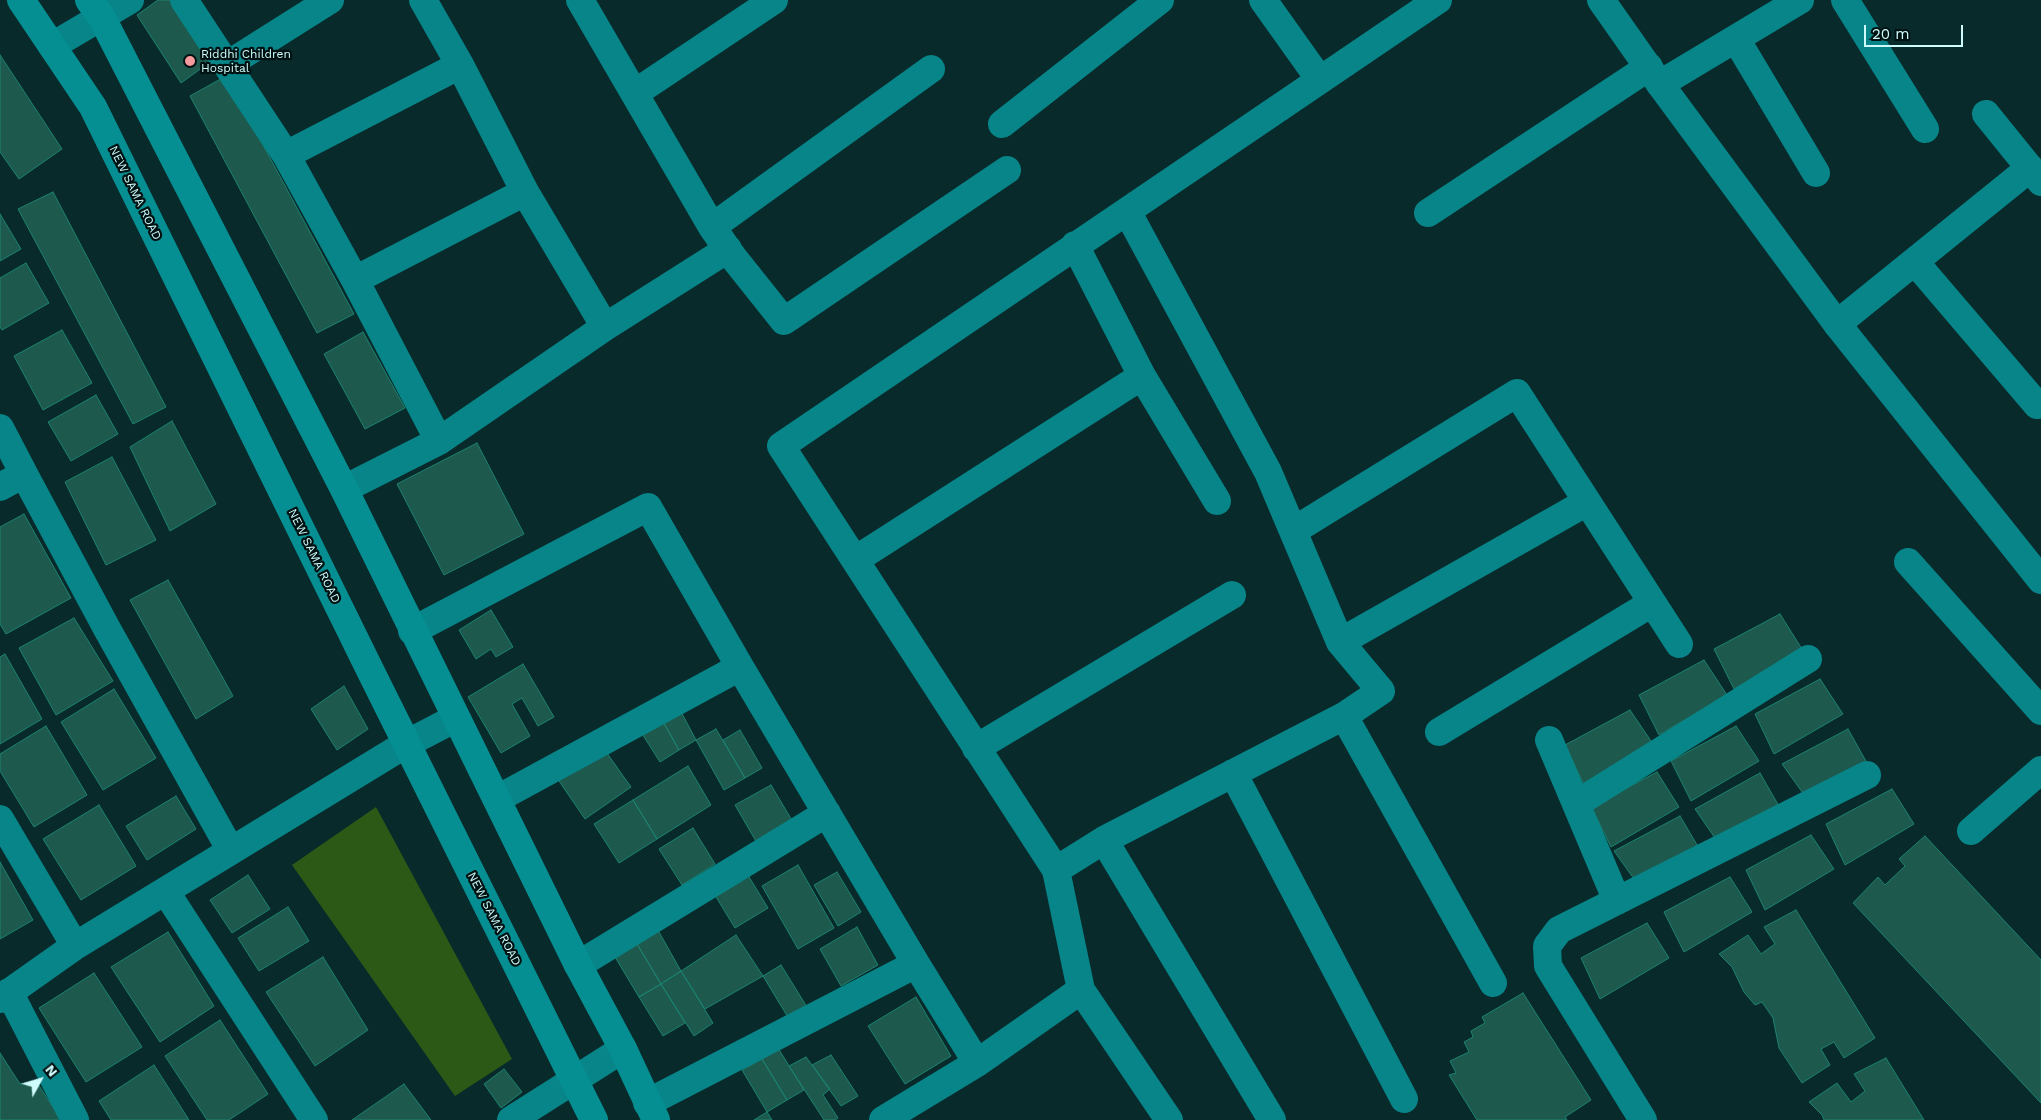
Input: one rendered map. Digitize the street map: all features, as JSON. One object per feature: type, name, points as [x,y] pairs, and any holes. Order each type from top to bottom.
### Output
[{"type":"main road","name":"NEW SAMA ROAD","points":[[21,0],[93,107],[406,744],[594,1120]]},
{"type":"main road","points":[[95,9],[344,489],[412,631],[497,798],[578,965],[623,1049],[652,1111]]},
{"type":"street","points":[[52,46],[95,9],[130,0]]},
{"type":"street","points":[[184,0],[286,155],[355,280],[438,441]]},
{"type":"street","points":[[227,65],[330,0]]},
{"type":"street","points":[[423,0],[460,65],[525,192],[605,327]]},
{"type":"street","points":[[580,0],[712,227],[784,321],[1007,170]]},
{"type":"street","points":[[635,93],[774,0]]},
{"type":"street","points":[[1002,124],[1160,0]]},
{"type":"street","points":[[1263,0],[1320,80]]},
{"type":"street","points":[[1169,1120],[1081,990],[1056,870],[781,446],[1438,0]]},
{"type":"street","points":[[1602,0],[1654,76],[1837,324],[2041,580]]},
{"type":"street","points":[[1428,213],[1654,76],[1736,39],[1800,0]]},
{"type":"street","points":[[1845,0],[1925,129]]},
{"type":"street","points":[[1736,39],[1816,173]]},
{"type":"street","points":[[286,155],[460,65]]},
{"type":"street","points":[[712,227],[931,69]]},
{"type":"street","points":[[1837,324],[1915,262],[2035,175],[1986,114]]},
{"type":"street","points":[[355,280],[525,192]]},
{"type":"street","points":[[1056,870],[1104,840],[1344,716],[1381,691],[1340,642],[1268,472],[1127,211]]},
{"type":"street","points":[[1075,246],[1142,376],[1218,500]]},
{"type":"street","points":[[344,489],[438,441],[605,327],[728,249]]},
{"type":"street","points":[[1915,262],[2037,405]]},
{"type":"street","points":[[855,560],[1142,376]]},
{"type":"street","points":[[1293,531],[1517,393],[1679,644]]},
{"type":"street","points":[[0,428],[106,627],[231,851]]},
{"type":"street","points":[[0,487],[24,474]]},
{"type":"street","points":[[1340,642],[1587,502]]},
{"type":"street","points":[[412,631],[648,507],[740,667],[916,964],[977,1063]]},
{"type":"street","points":[[1908,562],[2041,711]]},
{"type":"street","points":[[976,748],[1232,595]]},
{"type":"street","points":[[1439,732],[1652,603]]},
{"type":"street","points":[[1576,804],[1808,659]]},
{"type":"street","points":[[497,798],[740,667]]},
{"type":"street","points":[[1344,716],[1493,983]]},
{"type":"street","points":[[75,1120],[5,996],[75,946],[406,744],[456,718]]},
{"type":"street","points":[[1549,740],[1616,901]]},
{"type":"street","points":[[1971,831],[2041,770]]},
{"type":"street","points":[[1233,773],[1404,1099]]},
{"type":"street","points":[[1643,1120],[1548,966],[1547,946],[1559,930],[1867,775]]},
{"type":"street","points":[[578,965],[827,813]]},
{"type":"street","points":[[0,819],[75,946]]},
{"type":"street","points":[[1104,840],[1272,1120]]},
{"type":"street","points":[[166,892],[314,1120]]},
{"type":"street","points":[[652,1111],[916,964]]},
{"type":"street","points":[[882,1120],[977,1063],[1081,990]]},
{"type":"street","points":[[511,1120],[623,1049]]},
{"type":"green space","points":[[376,807],[512,1059],[455,1096],[292,865]]},
{"type":"building","points":[[158,0],[177,0],[214,59],[181,83],[137,15]]},
{"type":"building","points":[[0,55],[62,149],[19,179],[0,152]]},
{"type":"building","points":[[226,76],[354,314],[317,333],[190,96]]},
{"type":"building","points":[[53,192],[166,407],[133,424],[18,209]]},
{"type":"building","points":[[0,214],[21,249],[0,261]]},
{"type":"building","points":[[26,263],[49,303],[2,330],[0,327],[0,278]]},
{"type":"building","points":[[62,330],[92,383],[43,410],[14,356]]},
{"type":"building","points":[[363,332],[405,408],[365,429],[324,354]]},
{"type":"building","points":[[96,395],[118,434],[71,461],[48,422]]},
{"type":"building","points":[[172,421],[216,504],[170,531],[130,447]]},
{"type":"building","points":[[477,443],[524,534],[444,575],[397,484]]},
{"type":"building","points":[[112,457],[156,540],[106,565],[65,482]]},
{"type":"building","points":[[24,514],[71,598],[6,634],[0,624],[0,527]]},
{"type":"building","points":[[168,580],[233,696],[196,719],[130,600]]},
{"type":"building","points":[[491,610],[513,647],[496,657],[491,649],[476,659],[459,630]]},
{"type":"building","points":[[1780,614],[1802,649],[1734,689],[1714,649]]},
{"type":"building","points":[[74,618],[113,681],[56,715],[19,648]]},
{"type":"building","points":[[5,654],[42,719],[0,744],[0,657]]},
{"type":"building","points":[[1704,660],[1727,695],[1659,735],[1639,695]]},
{"type":"building","points":[[523,664],[554,717],[538,726],[522,698],[512,704],[530,736],[501,753],[468,697]]},
{"type":"building","points":[[1820,679],[1843,714],[1774,754],[1755,714]]},
{"type":"building","points":[[344,686],[368,729],[337,750],[311,709]]},
{"type":"building","points":[[114,689],[156,758],[103,790],[61,722]]},
{"type":"building","points":[[679,708],[696,740],[679,750],[661,718]]},
{"type":"building","points":[[1630,710],[1653,744],[1584,785],[1565,745]]},
{"type":"building","points":[[661,718],[679,750],[660,762],[639,729]]},
{"type":"building","points":[[46,726],[87,795],[34,827],[0,771],[0,754]]},
{"type":"building","points":[[1736,726],[1759,761],[1691,801],[1671,761]]},
{"type":"building","points":[[716,729],[745,778],[724,790],[696,740]]},
{"type":"building","points":[[1848,729],[1867,763],[1805,796],[1782,764]]},
{"type":"building","points":[[740,730],[762,768],[745,778],[723,740]]},
{"type":"building","points":[[604,749],[631,787],[585,819],[559,781]]},
{"type":"building","points":[[688,766],[711,805],[657,839],[633,800]]},
{"type":"building","points":[[1657,772],[1679,807],[1611,847],[1591,807]]},
{"type":"building","points":[[1760,773],[1780,808],[1717,841],[1695,809]]},
{"type":"building","points":[[771,785],[793,822],[757,843],[735,805]]},
{"type":"building","points":[[1892,789],[1914,824],[1845,865],[1826,824]]},
{"type":"building","points":[[176,796],[196,829],[147,860],[126,826]]},
{"type":"building","points":[[633,800],[657,839],[619,863],[594,824]]},
{"type":"building","points":[[99,805],[136,866],[81,900],[43,839]]},
{"type":"building","points":[[1680,816],[1700,850],[1637,883],[1614,851]]},
{"type":"building","points":[[693,828],[715,864],[682,885],[659,849]]},
{"type":"building","points":[[1811,835],[1834,869],[1765,910],[1746,870]]},
{"type":"building","points":[[1925,836],[2041,960],[2041,1103],[1853,903],[1878,877],[1885,885],[1905,866],[1899,859]]},
{"type":"building","points":[[0,862],[33,920],[0,939]]},
{"type":"building","points":[[798,865],[834,928],[798,949],[762,886]]},
{"type":"building","points":[[746,872],[768,908],[735,928],[713,892]]},
{"type":"building","points":[[837,872],[861,912],[838,926],[814,885]]},
{"type":"building","points":[[248,875],[270,909],[232,933],[210,900]]},
{"type":"building","points":[[1730,877],[1752,912],[1684,952],[1664,912]]},
{"type":"building","points":[[288,907],[309,941],[259,971],[238,938]]},
{"type":"building","points":[[1796,910],[1875,1038],[1844,1058],[1834,1042],[1821,1049],[1830,1065],[1802,1083],[1779,1048],[1773,1018],[1762,1002],[1755,1005],[1744,992],[1732,967],[1719,954],[1748,935],[1761,954],[1775,944],[1764,927]]},
{"type":"building","points":[[1647,923],[1669,958],[1600,999],[1581,958]]},
{"type":"building","points":[[655,925],[681,971],[661,984],[634,939]]},
{"type":"building","points":[[857,927],[878,965],[841,986],[820,949]]},
{"type":"building","points":[[168,932],[214,1006],[160,1042],[111,967]]},
{"type":"building","points":[[736,935],[763,976],[705,1009],[681,971]]},
{"type":"building","points":[[634,939],[661,984],[639,997],[612,952]]},
{"type":"building","points":[[323,957],[368,1030],[315,1066],[266,992]]},
{"type":"building","points":[[781,965],[807,1007],[789,1019],[763,976]]},
{"type":"building","points":[[681,971],[713,1023],[694,1036],[661,984]]},
{"type":"building","points":[[94,973],[142,1047],[86,1082],[39,1008]]},
{"type":"building","points":[[661,984],[685,1023],[663,1036],[639,997]]},
{"type":"building","points":[[1523,993],[1591,1100],[1565,1117],[1567,1120],[1477,1120],[1449,1075],[1456,1073],[1450,1061],[1469,1052],[1464,1042],[1473,1037],[1471,1031],[1485,1023],[1482,1017]]},
{"type":"building","points":[[916,997],[951,1056],[905,1084],[868,1026]]},
{"type":"building","points":[[220,1020],[268,1094],[229,1120],[207,1120],[165,1056]]},
{"type":"building","points":[[778,1048],[804,1090],[787,1100],[762,1059]]},
{"type":"building","points":[[0,1053],[20,1084],[36,1081],[60,1118],[57,1120],[0,1120]]},
{"type":"building","points":[[831,1055],[858,1096],[841,1106],[812,1065]]},
{"type":"building","points":[[806,1057],[830,1089],[823,1095],[838,1118],[835,1120],[824,1120],[789,1066]]},
{"type":"building","points":[[1886,1058],[1924,1120],[1824,1120],[1822,1115],[1809,1102],[1837,1083],[1851,1102],[1865,1091],[1854,1074]]},
{"type":"building","points":[[762,1059],[787,1100],[767,1112],[742,1070]]},
{"type":"building","points":[[154,1065],[189,1120],[111,1120],[99,1101]]},
{"type":"building","points":[[504,1069],[522,1092],[501,1108],[484,1084]]},
{"type":"building","points":[[404,1084],[431,1120],[352,1120]]},
{"type":"building","points":[[767,1112],[772,1120],[754,1120]]},
{"type":"place","name":"Riddhi Children Hospital","points":[[190,61]]}]
